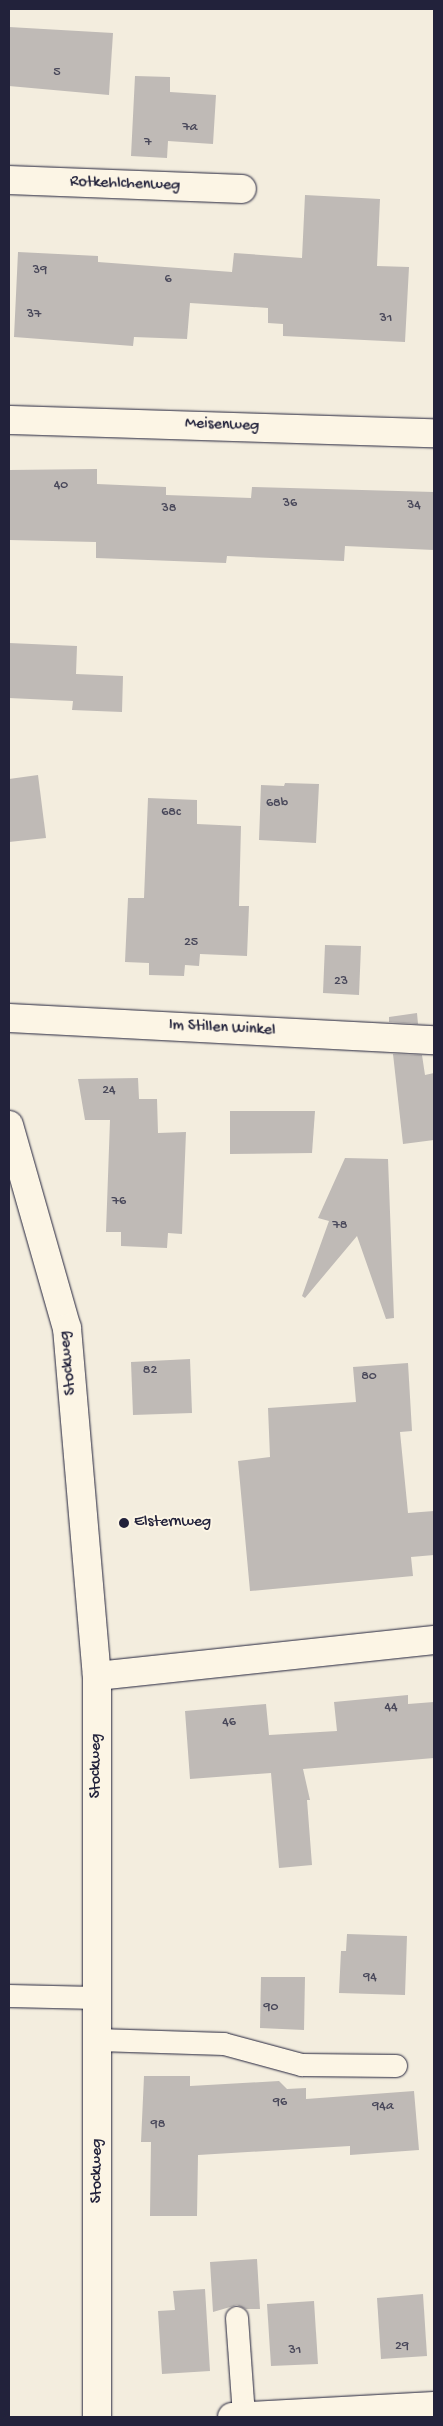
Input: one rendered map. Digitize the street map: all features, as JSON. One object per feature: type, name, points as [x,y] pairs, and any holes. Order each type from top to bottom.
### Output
[{"type":"street","name":"Rotkehlchenweg","points":[[9,180],[242,189]]},
{"type":"street","name":"Meisenweg","points":[[9,420],[434,433]]},
{"type":"street","name":"Im Stillen Winkel","points":[[9,1018],[434,1040]]},
{"type":"street","name":"Stockweg","points":[[9,1125],[67,1328],[97,1676],[97,2417]]},
{"type":"street","points":[[97,1676],[434,1640]]},
{"type":"street","points":[[238,2417],[434,2406]]},
{"type":"lane","points":[[9,1996],[97,1998]]},
{"type":"lane","points":[[98,2040],[224,2044],[302,2066],[396,2066]]},
{"type":"lane","points":[[237,2318],[238,2417]]},
{"type":"building","points":[[9,27],[113,33],[109,95],[9,86]]},
{"type":"building","points":[[135,76],[170,77],[170,92],[216,95],[213,144],[168,141],[167,158],[131,156]]},
{"type":"building","points":[[305,195],[380,199],[377,266],[409,267],[405,342],[283,336],[283,324],[268,323],[268,308],[190,303],[187,339],[134,337],[133,346],[14,337],[18,252],[98,256],[98,262],[232,272],[234,253],[302,258]]},
{"type":"building","points":[[97,469],[97,484],[166,487],[166,495],[251,498],[252,487],[434,492],[434,550],[345,546],[344,561],[227,556],[226,563],[96,558],[96,542],[9,540],[9,470]]},
{"type":"building","points":[[9,643],[77,646],[76,674],[123,676],[122,712],[72,710],[73,701],[9,698]]},
{"type":"building","points":[[38,775],[46,838],[9,842],[9,779]]},
{"type":"building","points":[[285,783],[319,784],[316,843],[259,840],[261,785],[284,786]]},
{"type":"building","points":[[148,798],[197,800],[197,824],[241,826],[239,906],[249,906],[247,956],[200,954],[199,966],[185,965],[184,976],[149,975],[149,963],[125,962],[128,898],[144,898]]},
{"type":"building","points":[[325,945],[361,946],[359,995],[323,993]]},
{"type":"building","points":[[417,1013],[418,1024],[389,1022],[389,1017]]},
{"type":"building","points":[[393,1054],[422,1055],[425,1075],[434,1073],[434,1140],[403,1144]]},
{"type":"building","points":[[138,1078],[139,1099],[157,1099],[158,1133],[186,1132],[182,1234],[168,1233],[167,1248],[121,1246],[121,1232],[106,1232],[110,1120],[85,1120],[78,1079]]},
{"type":"building","points":[[230,1111],[315,1111],[312,1153],[230,1154]]},
{"type":"building","points":[[345,1158],[388,1159],[394,1318],[386,1319],[357,1236],[305,1298],[302,1296],[329,1221],[318,1218]]},
{"type":"building","points":[[190,1359],[192,1413],[133,1415],[131,1362]]},
{"type":"building","points":[[408,1363],[412,1431],[400,1432],[408,1513],[434,1511],[434,1555],[411,1557],[413,1576],[250,1591],[238,1461],[270,1457],[268,1408],[356,1402],[353,1367]]},
{"type":"building","points":[[408,1695],[408,1704],[434,1702],[434,1758],[303,1769],[310,1800],[307,1800],[312,1865],[279,1868],[271,1773],[190,1779],[185,1711],[266,1704],[269,1735],[337,1731],[334,1702]]},
{"type":"building","points":[[347,1934],[407,1936],[405,1995],[339,1993],[341,1951],[346,1951]]},
{"type":"building","points":[[261,1977],[305,1977],[304,2030],[260,2028]]},
{"type":"building","points":[[144,2076],[190,2076],[190,2086],[279,2081],[287,2089],[306,2088],[306,2099],[414,2091],[419,2150],[350,2155],[350,2146],[198,2155],[197,2216],[150,2216],[151,2142],[141,2142]]},
{"type":"building","points":[[257,2259],[260,2309],[246,2309],[237,2305],[213,2312],[210,2262]]},
{"type":"building","points":[[205,2289],[210,2371],[162,2374],[158,2311],[175,2310],[173,2291]]},
{"type":"building","points":[[423,2294],[427,2356],[381,2359],[377,2298]]},
{"type":"building","points":[[314,2301],[318,2364],[271,2366],[267,2304]]},
{"type":"place","name":"Elsternweg","points":[[124,1523]]}]
